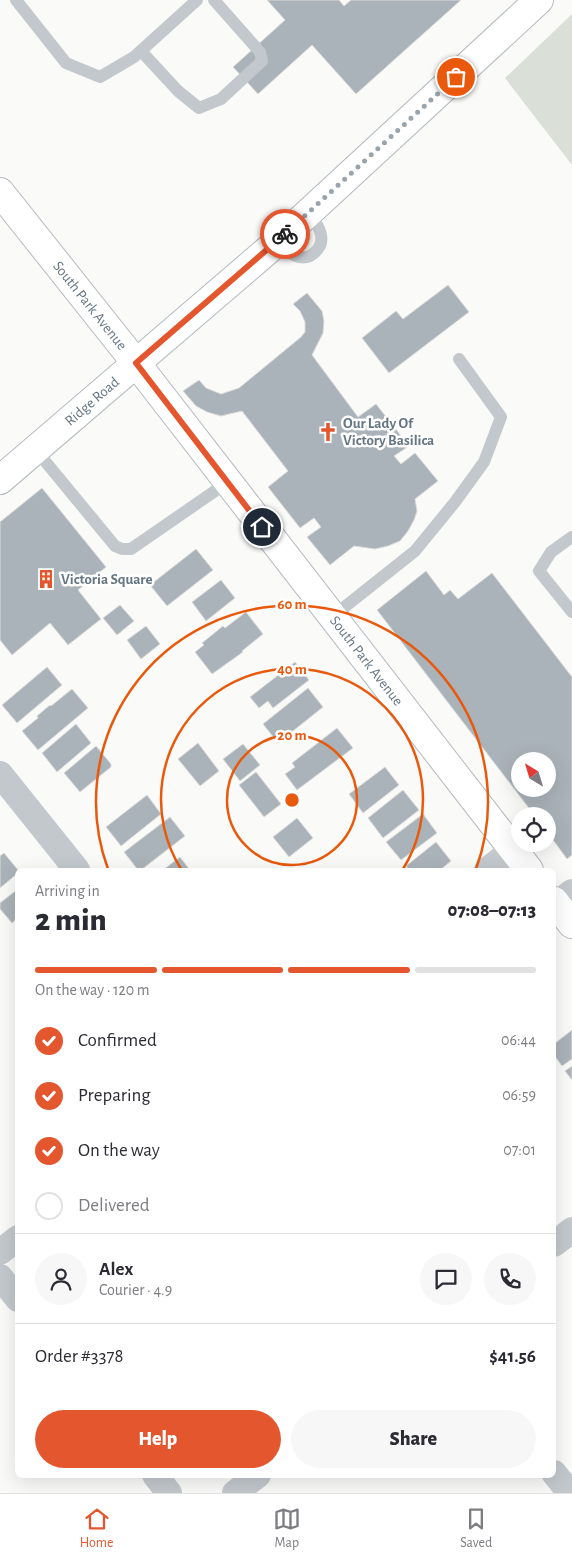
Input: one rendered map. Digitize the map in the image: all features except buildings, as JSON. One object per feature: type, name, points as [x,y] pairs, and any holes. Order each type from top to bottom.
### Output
[{"type":"main road","name":"Ridge Road","points":[[0,480],[276,243],[539,0]]},
{"type":"main road","name":"South Park Avenue","points":[[0,192],[136,363],[521,860]]},
{"type":"street","points":[[0,774],[75,868]]},
{"type":"street","points":[[494,868],[521,860]]},
{"type":"street","points":[[556,1242],[572,1230]]},
{"type":"street","points":[[0,1252],[15,1240]]},
{"type":"street","points":[[0,1277],[15,1296]]},
{"type":"street","points":[[556,1476],[570,1493]]},
{"type":"street","points":[[158,1478],[170,1493]]},
{"type":"street","points":[[234,1493],[254,1478]]},
{"type":"lane","points":[[16,0],[66,63],[100,77],[134,57],[197,0]]},
{"type":"lane","points":[[141,51],[178,90],[199,108],[221,99],[262,62],[260,52],[214,0]]},
{"type":"lane","points":[[332,616],[415,552],[484,462],[501,417],[459,359]]},
{"type":"lane","points":[[36,449],[115,546],[122,549],[131,549],[228,482]]},
{"type":"lane","points":[[572,537],[551,552],[539,571],[572,612]]},
{"type":"shaded area","points":[[572,14],[572,165],[505,78]]},
{"type":"way so far","points":[[285,234],[456,77]]},
{"type":"place","name":"Our Lady Of Victory Basilica","points":[[328,432]]},
{"type":"place","name":"Victoria Square","points":[[46,579]]},
{"type":"route","points":[[262,527],[136,363],[285,234]]}]
